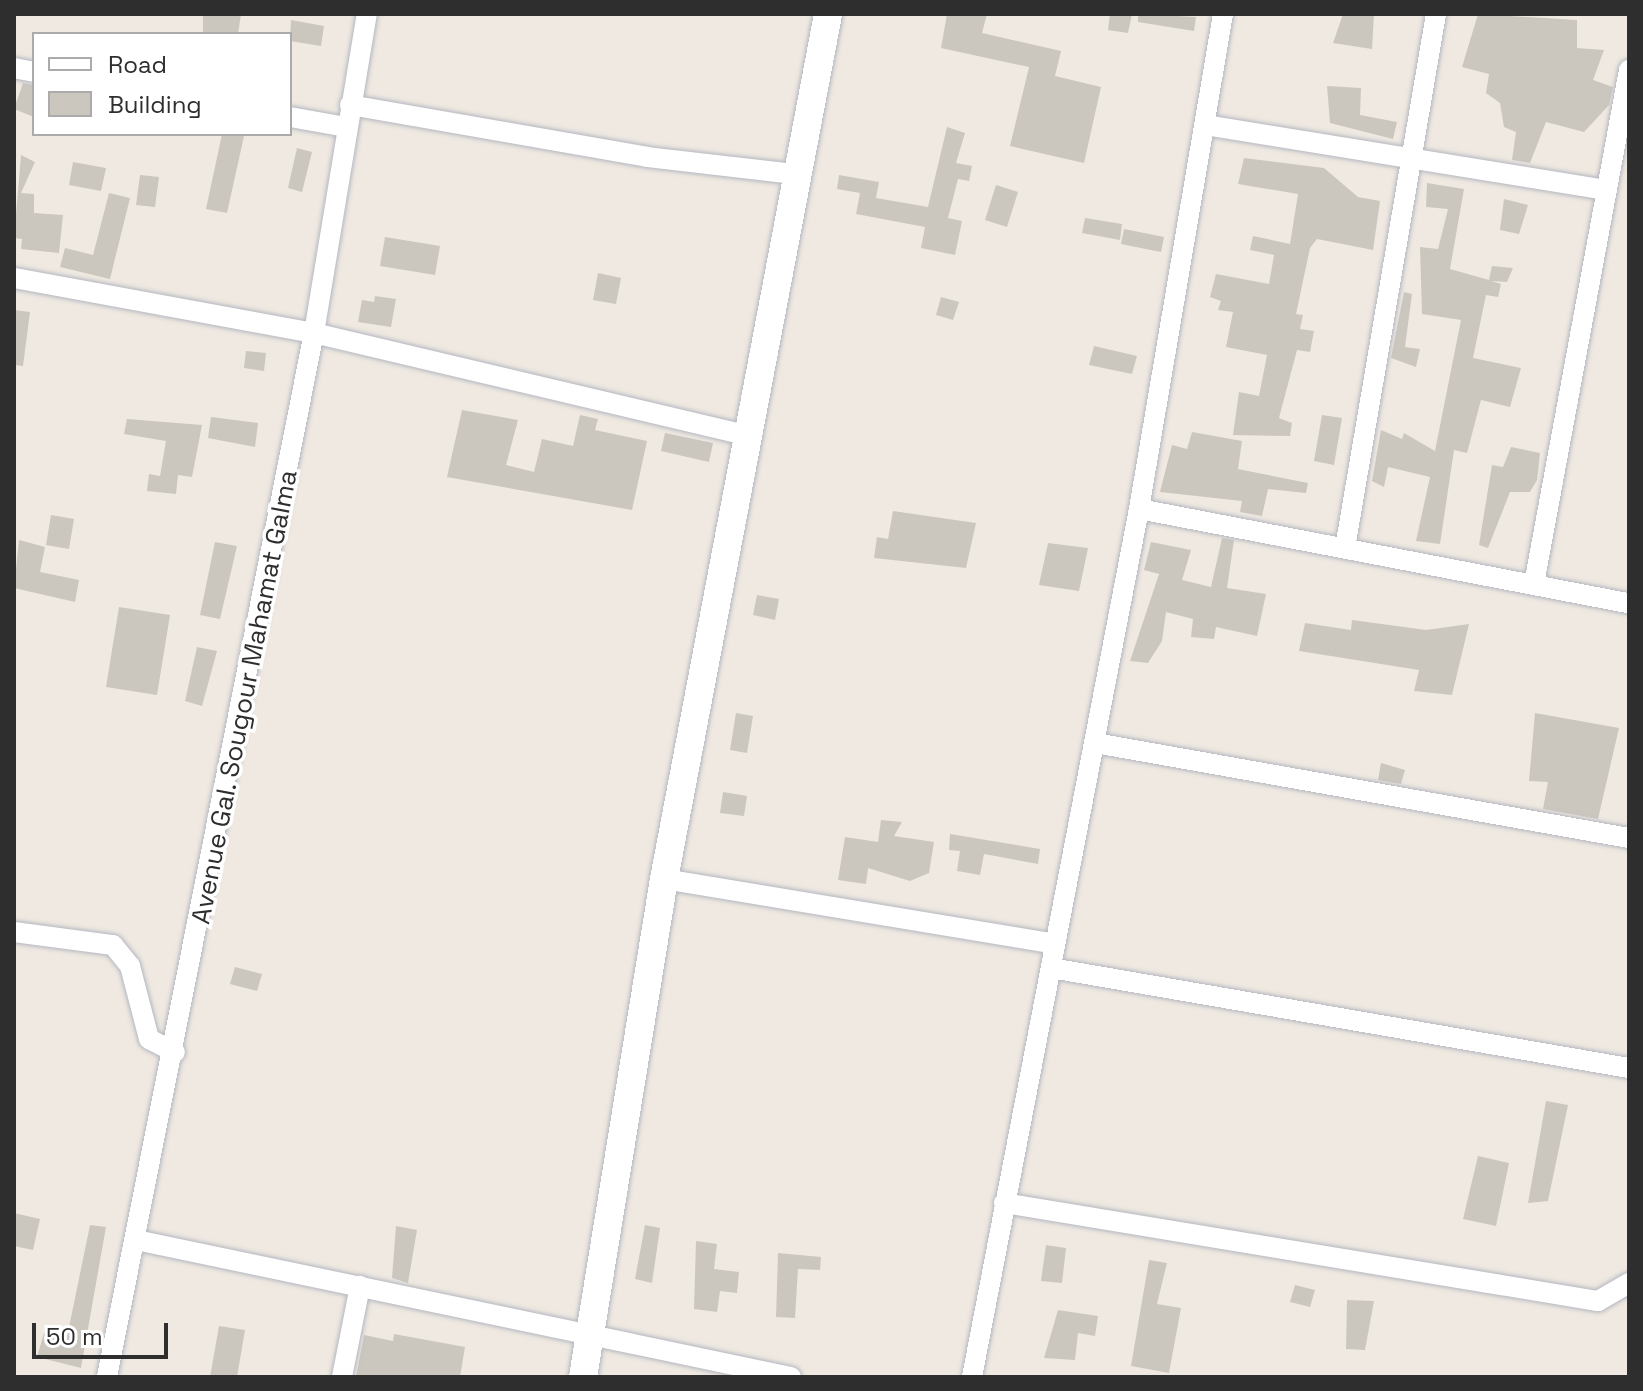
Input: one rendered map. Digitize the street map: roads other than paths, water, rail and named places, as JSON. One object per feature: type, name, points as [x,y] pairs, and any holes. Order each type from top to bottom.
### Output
[{"type":"main road","points":[[583,1377],[593,1334],[664,879],[744,435],[828,14]]},
{"type":"street","name":"Avenue Gal. Sougour Mahamat Galma","points":[[107,1377],[175,1052],[314,333],[367,14]]},
{"type":"street","points":[[972,1377],[1139,509],[1223,14]]},
{"type":"street","points":[[1345,548],[1408,160],[1436,14]]},
{"type":"street","points":[[1534,584],[1629,70]]},
{"type":"street","points":[[350,105],[647,157],[795,174]]},
{"type":"street","points":[[292,117],[346,127]]},
{"type":"street","points":[[1205,125],[1605,190]]},
{"type":"street","points":[[14,278],[314,333],[744,435]]},
{"type":"street","points":[[1139,509],[1629,603]]},
{"type":"street","points":[[1095,743],[1629,838]]},
{"type":"street","points":[[664,879],[1055,944]]},
{"type":"street","points":[[14,932],[113,945],[130,966],[149,1039],[175,1052]]},
{"type":"street","points":[[1051,968],[1629,1068]]},
{"type":"street","points":[[1004,1203],[1598,1301],[1629,1283]]},
{"type":"street","points":[[136,1240],[791,1377]]},
{"type":"street","points":[[342,1377],[360,1286]]}]
